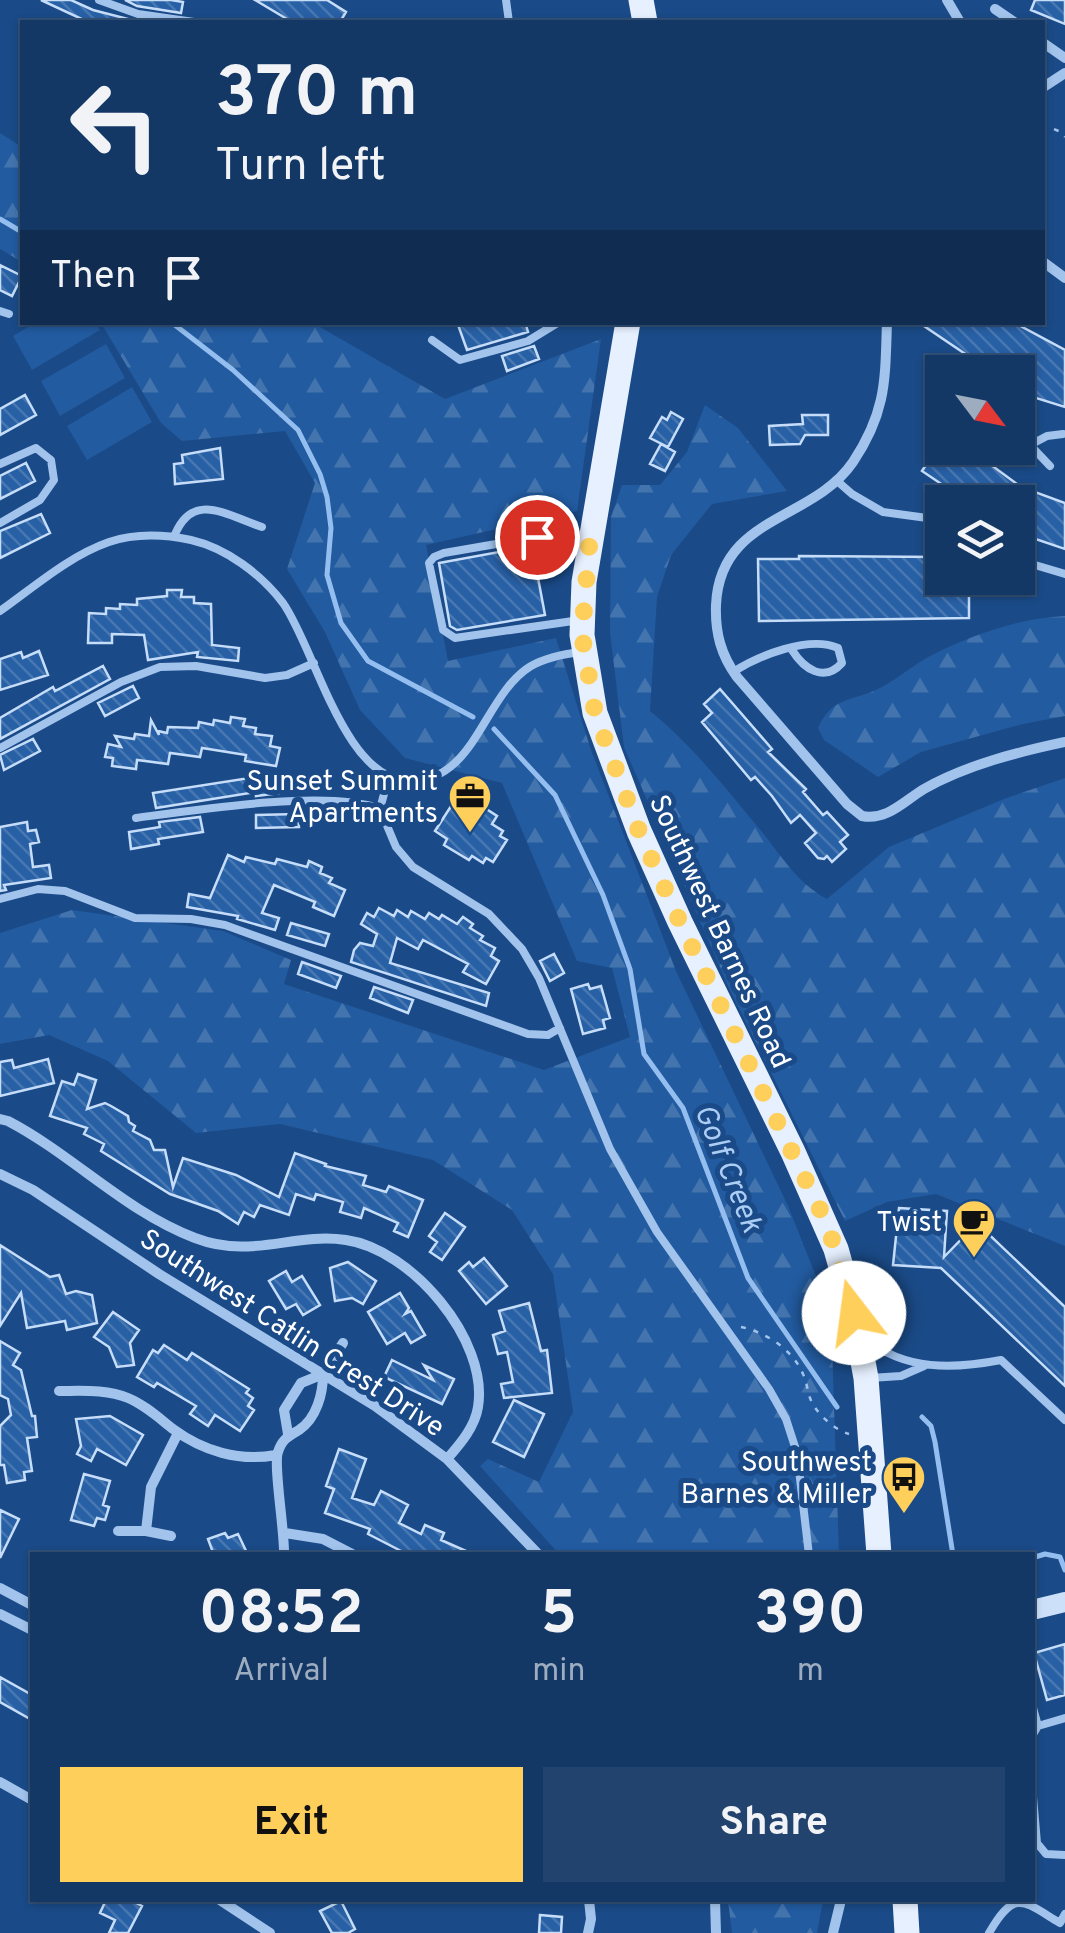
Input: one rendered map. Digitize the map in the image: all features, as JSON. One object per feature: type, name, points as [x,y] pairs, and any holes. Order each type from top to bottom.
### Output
[{"type":"main road","name":"Southwest Barnes Road","points":[[627,325],[590,535],[583,652],[595,713],[639,831],[726,1020],[828,1226],[845,1276],[866,1378],[879,1552]]},
{"type":"main road","points":[[1035,1609],[1065,1602]]},
{"type":"main road","points":[[905,1902],[907,1933]]},
{"type":"street","points":[[996,9],[1011,20]]},
{"type":"street","points":[[887,325],[887,368],[880,406],[860,450],[836,480],[812,500],[760,527],[739,545],[726,564],[717,590],[718,642],[732,672],[847,804],[862,816],[886,815],[948,777],[1065,742]]},
{"type":"street","points":[[0,1119],[52,1146],[134,1205],[199,1240],[248,1248],[347,1240],[379,1250],[409,1270],[454,1321],[468,1346],[476,1374],[478,1407],[467,1436],[447,1459]]},
{"type":"street","name":"Southwest Catlin Crest Drive","points":[[0,1174],[33,1190],[159,1274],[375,1406],[447,1459],[537,1552]]},
{"type":"street","points":[[288,1434],[300,1430],[322,1397],[322,1374],[342,1342]]},
{"type":"street","points":[[284,1552],[276,1455],[288,1434],[284,1410],[301,1384],[322,1374]]},
{"type":"street","points":[[58,1391],[89,1390],[130,1398],[178,1433],[213,1451],[259,1458],[276,1455]]},
{"type":"street","points":[[146,1530],[155,1476],[178,1433]]},
{"type":"street","points":[[118,1531],[146,1530],[171,1536]]},
{"type":"street","points":[[285,1533],[323,1539],[348,1552]]},
{"type":"street","points":[[0,1588],[30,1605]]},
{"type":"street","points":[[0,1614],[30,1629]]},
{"type":"street","points":[[0,1782],[30,1799]]},
{"type":"street","points":[[223,1902],[270,1933]]},
{"type":"street","points":[[588,1933],[589,1902]]},
{"type":"street","points":[[715,1902],[716,1933]]},
{"type":"street","points":[[833,1933],[841,1902]]},
{"type":"lane","points":[[100,0],[138,14],[180,20]]},
{"type":"lane","points":[[432,340],[460,360],[528,341],[555,325]]},
{"type":"lane","points":[[1050,466],[1030,445],[1047,436],[1064,434]]},
{"type":"lane","points":[[0,464],[36,448],[51,460],[54,480],[40,500],[0,523]]},
{"type":"lane","points":[[836,480],[883,512],[925,518]]},
{"type":"lane","points":[[174,536],[187,512],[201,507],[262,527]]},
{"type":"lane","points":[[2,607],[104,544],[136,534],[174,536],[204,544],[242,564],[283,603],[343,731],[361,754],[394,779],[412,782],[458,762],[511,683],[530,667],[555,656],[583,652]]},
{"type":"lane","points":[[583,619],[456,638],[443,630],[429,563],[434,557],[463,550],[537,537],[590,535]]},
{"type":"lane","points":[[1035,565],[1065,574]]},
{"type":"lane","points":[[732,672],[760,655],[816,643],[841,652],[842,663],[823,674],[805,666],[792,650]]},
{"type":"lane","points":[[0,748],[121,682],[160,667],[196,666],[265,678],[287,675],[314,663]]},
{"type":"lane","points":[[394,779],[385,790],[380,809],[386,830],[413,868],[489,914],[522,949],[539,978],[610,1149],[657,1232],[786,1419],[797,1453],[808,1552]]},
{"type":"lane","points":[[136,818],[246,805],[369,805],[380,809]]},
{"type":"lane","points":[[0,899],[38,889],[65,891],[135,918],[213,922],[528,1034],[548,1035],[560,1028]]},
{"type":"lane","points":[[858,1333],[881,1351],[924,1366]]},
{"type":"lane","points":[[866,1378],[900,1376],[924,1366],[1002,1360],[1065,1420]]},
{"type":"lane","points":[[1035,1715],[1038,1726]]},
{"type":"lane","points":[[1035,1731],[1038,1726],[1065,1718]]},
{"type":"lane","points":[[1035,1820],[1037,1843],[1046,1854],[1065,1856]]},
{"type":"lane","points":[[989,1933],[1015,1902],[1060,1923],[1065,1914]]},
{"type":"path","points":[[725,1327],[739,1326],[759,1332],[788,1351],[803,1373],[810,1400],[825,1420],[839,1431],[872,1440]]},
{"type":"green space","points":[[0,133],[20,146],[20,261],[0,249]]},
{"type":"green space","points":[[31,325],[97,325],[100,330],[32,370],[13,336]]},
{"type":"green space","points":[[102,325],[316,325],[445,399],[601,339],[577,511],[426,545],[448,661],[556,638],[591,750],[676,971],[788,1206],[831,1314],[839,1552],[557,1552],[480,1466],[488,1459],[539,1482],[573,1412],[553,1274],[512,1210],[433,1160],[280,1124],[196,1133],[108,1061],[49,1035],[0,1044],[0,933],[72,910],[223,931],[291,960],[284,984],[544,1070],[630,1037],[612,968],[577,961],[502,783],[405,758],[360,710],[325,632],[287,569],[315,483],[285,431],[182,441],[161,423]]},
{"type":"green space","points":[[106,344],[125,378],[60,416],[41,381]]},
{"type":"green space","points":[[132,387],[152,422],[87,460],[67,426]]},
{"type":"green space","points":[[705,405],[738,428],[787,491],[712,504],[671,555],[657,597],[650,711],[706,766],[797,876],[827,899],[889,847],[1065,778],[1065,1246],[936,1194],[887,1202],[845,1221],[729,988],[624,747],[610,633],[611,517],[622,485],[660,485],[687,452]]},
{"type":"green space","points":[[1065,616],[1065,716],[921,752],[878,777],[824,740],[818,728],[836,705],[880,688],[948,648],[1014,624]]},
{"type":"green space","points":[[728,1902],[823,1902],[817,1933],[732,1933]]},
{"type":"building","points":[[41,0],[71,0],[132,20],[84,20]]},
{"type":"building","points":[[125,0],[183,2],[181,13],[137,6]]},
{"type":"building","points":[[255,0],[327,0],[346,12],[341,20],[289,20]]},
{"type":"building","points":[[1035,0],[1065,0],[1065,24],[1031,10]]},
{"type":"building","points":[[0,265],[20,275],[12,296],[0,290]]},
{"type":"building","points":[[458,325],[526,325],[528,332],[467,350]]},
{"type":"building","points":[[922,325],[1019,325],[1065,350],[1065,407],[1035,398],[1035,355],[967,355]]},
{"type":"building","points":[[534,346],[539,359],[507,371],[502,356]]},
{"type":"building","points":[[25,395],[36,415],[0,435],[0,409]]},
{"type":"building","points":[[671,412],[683,419],[668,447],[650,438],[662,417],[667,420]]},
{"type":"building","points":[[802,415],[828,415],[828,435],[805,435],[800,444],[770,445],[769,426],[803,424]]},
{"type":"building","points":[[661,444],[675,452],[665,471],[650,464]]},
{"type":"building","points":[[220,448],[223,479],[175,484],[174,464],[183,463],[182,455]]},
{"type":"building","points":[[26,463],[35,481],[0,499],[0,476]]},
{"type":"building","points":[[926,465],[991,465],[1018,485],[943,485],[922,471]]},
{"type":"building","points":[[1035,492],[1065,503],[1065,549],[1035,539]]},
{"type":"building","points":[[41,514],[50,533],[0,558],[0,531]]},
{"type":"building","points":[[532,546],[545,615],[457,630],[450,626],[439,563]]},
{"type":"building","points":[[925,557],[925,595],[969,595],[969,618],[759,621],[758,559]]},
{"type":"building","points":[[167,590],[182,590],[181,597],[211,604],[212,645],[239,648],[238,661],[197,657],[198,652],[148,660],[144,635],[112,634],[112,643],[88,643],[89,613],[106,614],[106,608],[120,609],[120,604],[137,605],[137,599],[167,596]]},
{"type":"building","points":[[39,651],[48,675],[0,690],[0,659],[21,652],[23,658]]},
{"type":"building","points":[[103,666],[110,679],[0,739],[0,718],[53,687],[55,691]]},
{"type":"building","points":[[133,686],[139,698],[105,716],[98,703]]},
{"type":"building","points":[[720,689],[772,749],[768,752],[806,789],[803,792],[823,815],[827,812],[848,835],[840,842],[846,849],[832,862],[827,856],[818,858],[805,843],[816,833],[800,815],[791,823],[772,796],[755,777],[751,780],[702,722],[712,713],[704,704]]},
{"type":"building","points":[[231,717],[245,719],[243,726],[256,728],[255,734],[272,736],[270,746],[280,748],[276,766],[245,761],[246,755],[202,748],[200,757],[170,753],[168,764],[137,760],[136,769],[112,766],[113,758],[105,757],[108,744],[121,747],[115,736],[149,736],[151,720],[159,735],[158,731],[167,733],[168,727],[198,728],[199,722],[213,725],[214,720],[230,723]]},
{"type":"building","points":[[33,739],[40,751],[4,770],[0,755]]},
{"type":"building","points":[[275,774],[274,781],[295,779],[296,791],[256,796],[256,792],[156,808],[153,793]]},
{"type":"building","name":"Sunset Summit Apartments","points":[[455,800],[469,809],[474,801],[497,816],[492,824],[503,831],[500,836],[507,840],[493,862],[486,858],[483,863],[472,856],[469,860],[444,845],[447,839],[435,831]]},
{"type":"building","points":[[298,814],[299,827],[256,828],[256,815]]},
{"type":"building","points":[[200,817],[203,832],[158,839],[159,844],[131,849],[129,832],[160,827],[159,822]]},
{"type":"building","points":[[27,822],[28,831],[36,830],[39,842],[30,844],[33,867],[49,865],[51,878],[4,885],[6,890],[0,891],[0,827]]},
{"type":"building","points":[[228,855],[244,862],[246,857],[275,864],[277,859],[307,867],[309,861],[322,867],[320,873],[332,878],[329,883],[345,890],[334,916],[313,907],[315,902],[274,885],[262,913],[279,918],[275,930],[237,919],[238,916],[187,907],[189,894],[210,898]]},
{"type":"building","points":[[379,908],[394,916],[397,910],[408,917],[411,911],[425,919],[429,913],[457,924],[463,917],[473,924],[470,928],[483,936],[480,940],[495,948],[491,956],[499,961],[486,984],[463,972],[468,964],[423,940],[418,949],[397,938],[390,963],[489,993],[486,1006],[351,962],[360,943],[373,946],[377,934],[361,924],[367,913],[374,917]]},
{"type":"building","points":[[291,923],[329,934],[325,946],[287,935]]},
{"type":"building","points":[[554,954],[564,973],[550,981],[540,961]]},
{"type":"building","points":[[302,962],[341,976],[336,988],[298,974]]},
{"type":"building","points":[[588,984],[590,989],[601,986],[610,1018],[603,1020],[605,1028],[583,1034],[571,989]]},
{"type":"building","points":[[374,987],[413,1000],[408,1013],[370,998]]},
{"type":"building","points":[[48,1059],[54,1083],[0,1096],[0,1062],[12,1060],[14,1068]]},
{"type":"building","points":[[78,1074],[96,1080],[87,1109],[105,1103],[111,1106],[128,1116],[135,1126],[133,1131],[150,1140],[154,1150],[165,1150],[173,1187],[183,1158],[236,1175],[279,1197],[295,1153],[325,1166],[366,1176],[363,1185],[386,1192],[389,1186],[423,1200],[408,1237],[394,1231],[398,1223],[364,1208],[361,1218],[340,1212],[343,1202],[316,1194],[314,1200],[296,1194],[289,1215],[260,1205],[254,1217],[244,1212],[238,1224],[218,1211],[170,1194],[101,1151],[104,1144],[84,1134],[87,1128],[50,1116],[62,1081],[74,1085]]},
{"type":"building","points":[[899,1208],[947,1211],[944,1257],[977,1223],[1065,1307],[1065,1386],[941,1268],[893,1265]]},
{"type":"building","points":[[445,1213],[465,1227],[442,1260],[430,1252],[437,1242],[429,1236]]},
{"type":"building","points":[[0,1245],[50,1277],[59,1275],[66,1294],[76,1291],[92,1295],[97,1323],[67,1330],[65,1321],[27,1328],[21,1293],[0,1326]]},
{"type":"building","points":[[484,1258],[507,1286],[486,1304],[459,1271],[469,1262],[473,1267]]},
{"type":"building","points":[[348,1262],[376,1281],[363,1304],[352,1298],[335,1301],[330,1268]]},
{"type":"building","points":[[286,1271],[292,1282],[302,1276],[320,1305],[303,1315],[296,1304],[286,1309],[269,1281]]},
{"type":"building","points":[[400,1293],[409,1308],[405,1314],[411,1311],[425,1335],[411,1343],[405,1333],[387,1344],[368,1312]]},
{"type":"building","points":[[529,1303],[541,1351],[547,1350],[552,1393],[504,1398],[501,1384],[513,1382],[507,1352],[498,1354],[493,1335],[505,1331],[499,1311]]},
{"type":"building","points":[[113,1312],[139,1330],[130,1343],[134,1365],[117,1367],[109,1347],[94,1337]]},
{"type":"building","points":[[0,1341],[20,1353],[13,1365],[21,1370],[37,1437],[27,1438],[32,1471],[24,1472],[25,1480],[7,1483],[4,1465],[0,1465],[0,1426],[11,1415],[8,1399],[0,1395]]},
{"type":"building","points":[[164,1345],[187,1360],[192,1353],[249,1389],[246,1393],[253,1398],[248,1406],[254,1410],[240,1431],[215,1415],[208,1426],[190,1414],[196,1406],[157,1383],[154,1387],[137,1377],[153,1350],[158,1353]]},
{"type":"building","points":[[392,1360],[433,1380],[424,1365],[454,1379],[442,1404],[384,1377]]},
{"type":"building","points":[[514,1400],[544,1414],[524,1457],[493,1442]]},
{"type":"building","points":[[110,1416],[143,1435],[126,1465],[97,1449],[91,1461],[77,1454],[81,1446],[76,1419]]},
{"type":"building","points":[[339,1449],[366,1459],[352,1498],[374,1505],[381,1491],[408,1505],[399,1523],[421,1534],[425,1525],[444,1533],[441,1540],[468,1552],[403,1552],[368,1534],[370,1529],[325,1513],[334,1489],[326,1486]]},
{"type":"building","points":[[84,1474],[110,1481],[103,1505],[109,1507],[105,1520],[97,1518],[94,1526],[71,1520]]},
{"type":"building","points":[[0,1510],[19,1519],[0,1558]]},
{"type":"building","points":[[225,1533],[228,1538],[238,1534],[247,1552],[213,1552],[208,1539]]},
{"type":"building","points":[[1065,1644],[1065,1695],[1047,1700],[1035,1653]]},
{"type":"building","points":[[0,1677],[30,1694],[30,1719],[0,1702]]},
{"type":"building","points":[[105,1902],[134,1902],[142,1906],[128,1933],[109,1933],[115,1920],[100,1913]]},
{"type":"building","points":[[342,1902],[355,1929],[332,1933],[320,1911]]},
{"type":"building","points":[[540,1915],[562,1917],[561,1933],[539,1933]]},
{"type":"waterway","name":"Golf Creek","points":[[0,219],[20,231]]},
{"type":"waterway","name":"Golf Creek","points":[[175,325],[233,370],[298,430],[327,497],[331,528],[327,575],[341,623],[368,661],[473,717]]},
{"type":"waterway","name":"Golf Creek","points":[[494,729],[555,795],[603,895],[630,969],[644,1054],[683,1108],[748,1278],[837,1407]]},
{"type":"waterway","name":"Golf Creek","points":[[922,1417],[931,1426],[935,1442],[953,1552]]},
{"type":"waterway","name":"Golf Creek","points":[[1035,1557],[1045,1554],[1060,1557],[1065,1570]]},
{"type":"place","name":"Sunset Summit Apartments","points":[[470,834]]},
{"type":"place","name":"Twist","points":[[974,1259]]},
{"type":"place","name":"Southwest Barnes & Miller","points":[[904,1515]]},
{"type":"route","points":[[537,537],[590,535],[582,635],[595,713],[639,831],[680,922],[828,1226],[854,1313]]}]
